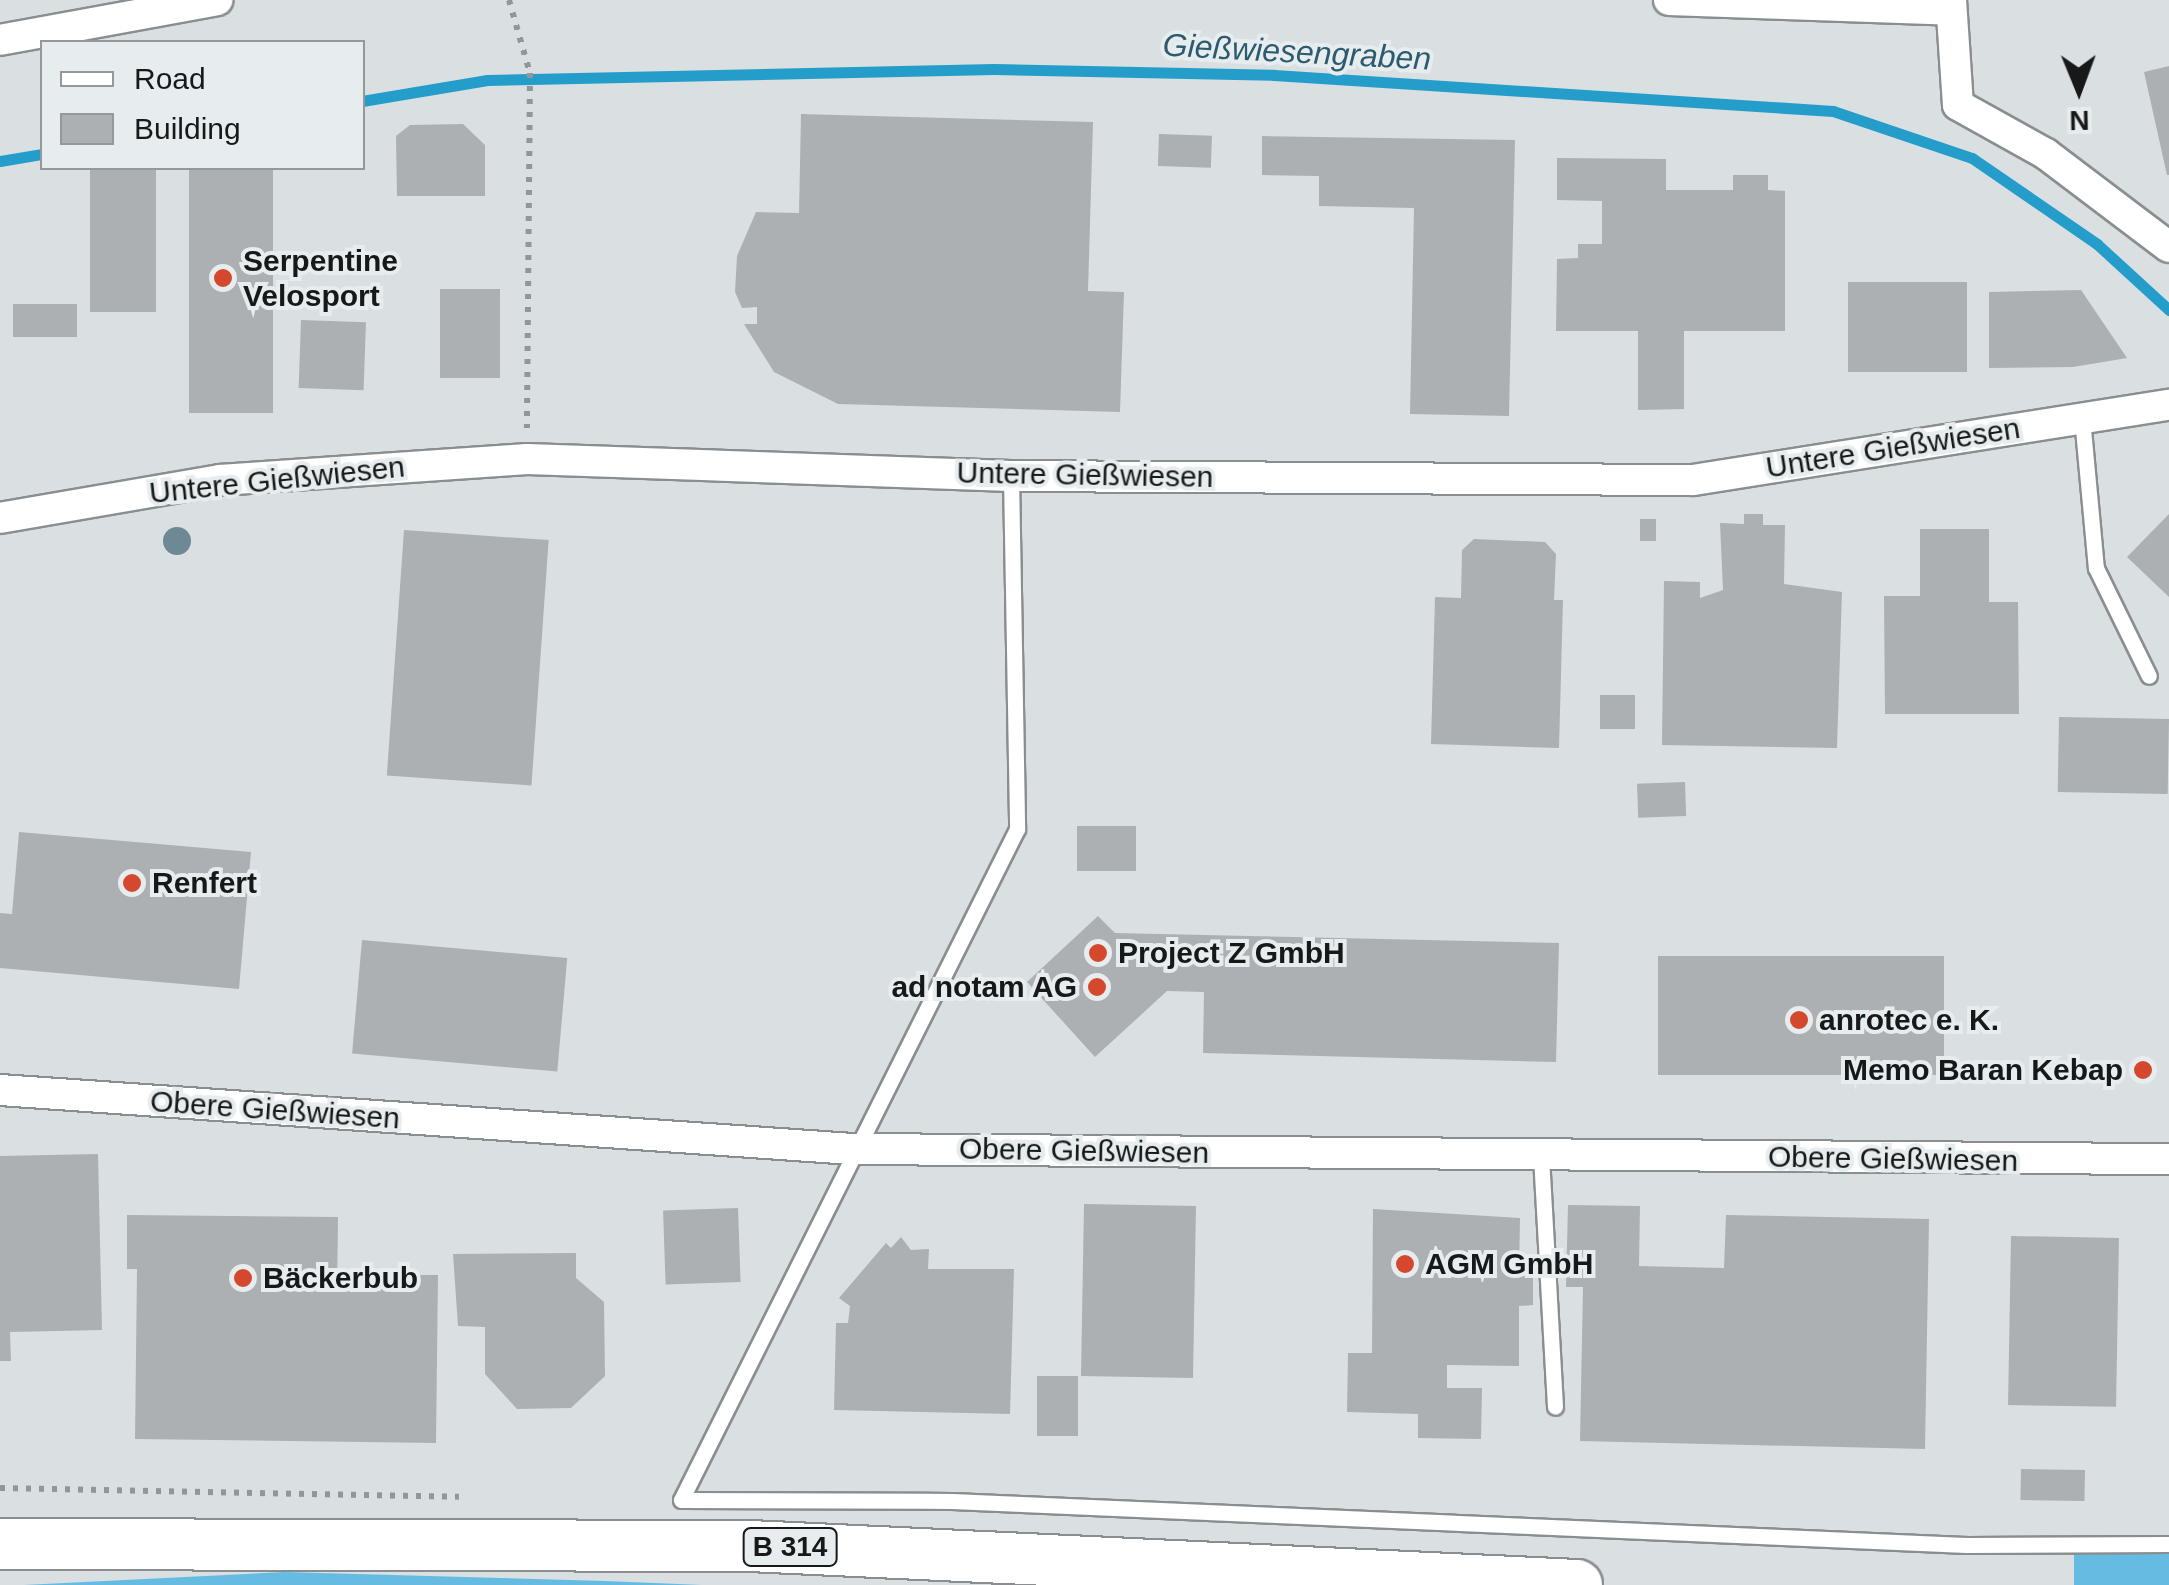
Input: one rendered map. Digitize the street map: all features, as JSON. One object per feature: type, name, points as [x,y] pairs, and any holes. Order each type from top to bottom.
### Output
[{"type":"main road","name":"B 314","points":[[1,1544],[808,1547],[1577,1585]]},
{"type":"street","points":[[0,40],[217,0]]},
{"type":"street","points":[[1669,0],[1951,5],[1958,106],[2046,154],[2169,247]]},
{"type":"street","name":"Untere Gießwiesen","points":[[0,518],[220,480],[527,459],[1011,476],[1694,480],[2169,404]]},
{"type":"street","name":"Obere Gießwiesen","points":[[0,1090],[854,1149],[2169,1159]]},
{"type":"lane","points":[[2082,418],[2096,568],[2150,676]]},
{"type":"lane","points":[[1011,476],[1018,828],[681,1500],[952,1501],[1930,1544],[2169,1544]]},
{"type":"lane","points":[[1541,1156],[1555,1408]]},
{"type":"path","points":[[509,0],[530,73],[527,459]]},
{"type":"path","points":[[0,1488],[468,1498]]},
{"type":"shaded area","points":[[2074,1544],[2169,1544],[2169,1585],[2074,1585]]},
{"type":"shaded area","points":[[284,1572],[605,1581],[702,1585],[24,1585]]},
{"type":"building","points":[[2169,66],[2169,175],[2167,175],[2144,72]]},
{"type":"building","points":[[801,114],[1093,122],[1088,291],[1124,292],[1120,412],[838,404],[774,372],[744,324],[757,324],[757,307],[742,308],[735,292],[737,256],[756,212],[799,213]]},
{"type":"building","points":[[463,124],[485,145],[485,196],[397,196],[396,136],[410,125]]},
{"type":"building","points":[[1159,134],[1212,136],[1211,168],[1158,166]]},
{"type":"building","points":[[1262,136],[1515,140],[1509,416],[1410,414],[1414,208],[1319,206],[1319,176],[1262,175]]},
{"type":"building","points":[[1557,158],[1666,159],[1666,190],[1733,190],[1733,175],[1768,175],[1768,190],[1785,191],[1785,331],[1684,331],[1684,409],[1638,410],[1638,331],[1556,331],[1557,259],[1578,258],[1578,244],[1602,244],[1602,201],[1557,200]]},
{"type":"building","points":[[90,170],[156,170],[156,312],[90,312]]},
{"type":"building","points":[[189,170],[273,170],[273,413],[189,413]]},
{"type":"building","points":[[1848,282],[1967,282],[1967,372],[1848,372]]},
{"type":"building","points":[[440,289],[500,289],[500,378],[440,378]]},
{"type":"building","points":[[2081,290],[2127,358],[2073,367],[1989,368],[1989,292]]},
{"type":"building","points":[[13,304],[77,304],[77,337],[13,337]]},
{"type":"building","points":[[301,320],[366,322],[364,390],[299,388]]},
{"type":"building","points":[[1744,514],[1763,514],[1763,525],[1785,525],[1784,584],[1842,592],[1837,748],[1662,745],[1664,581],[1700,582],[1700,598],[1723,590],[1720,523],[1744,524]]},
{"type":"building","points":[[2169,514],[2169,597],[2127,557]]},
{"type":"building","points":[[1640,519],[1656,519],[1656,541],[1640,541]]},
{"type":"building","points":[[1920,529],[1989,529],[1989,602],[2018,602],[2019,714],[1885,714],[1884,596],[1920,596]]},
{"type":"building","points":[[404,530],[549,540],[531,786],[387,775]]},
{"type":"building","points":[[1474,539],[1545,542],[1556,554],[1554,600],[1563,600],[1559,748],[1431,744],[1435,597],[1461,598],[1462,550]]},
{"type":"building","points":[[1600,695],[1635,695],[1635,729],[1600,729]]},
{"type":"building","points":[[2059,717],[2169,719],[2168,794],[2058,792]]},
{"type":"building","points":[[1685,782],[1686,816],[1638,818],[1637,784]]},
{"type":"building","points":[[1077,826],[1136,826],[1136,871],[1077,871]]},
{"type":"building","name":"Renfert","points":[[19,832],[251,852],[239,989],[0,968],[0,913],[12,914]]},
{"type":"building","points":[[1098,916],[1115,933],[1559,943],[1556,1062],[1203,1053],[1204,992],[1167,991],[1095,1057],[1027,982]]},
{"type":"building","points":[[362,940],[567,958],[557,1072],[352,1054]]},
{"type":"building","points":[[1658,956],[1944,956],[1944,1075],[1658,1075]]},
{"type":"building","points":[[98,1154],[102,1330],[10,1332],[11,1361],[0,1361],[0,1156]]},
{"type":"building","points":[[1084,1204],[1196,1206],[1193,1378],[1081,1376]]},
{"type":"building","points":[[1568,1205],[1640,1206],[1639,1266],[1724,1268],[1726,1215],[1929,1219],[1925,1449],[1580,1441],[1583,1287],[1566,1287]]},
{"type":"building","points":[[738,1208],[741,1282],[666,1285],[663,1211]]},
{"type":"building","points":[[1373,1209],[1520,1218],[1519,1276],[1533,1275],[1533,1305],[1519,1306],[1519,1366],[1447,1365],[1447,1388],[1482,1388],[1481,1439],[1418,1438],[1418,1414],[1347,1412],[1348,1353],[1372,1353]]},
{"type":"building","points":[[127,1215],[338,1217],[337,1291],[381,1291],[381,1275],[438,1275],[436,1443],[135,1439],[137,1269],[127,1269]]},
{"type":"building","points":[[2011,1236],[2119,1238],[2116,1407],[2008,1405]]},
{"type":"building","points":[[901,1237],[911,1250],[929,1249],[928,1269],[1014,1269],[1010,1414],[834,1410],[836,1323],[848,1323],[850,1306],[839,1298],[886,1243],[891,1248]]},
{"type":"building","points":[[576,1253],[576,1278],[604,1302],[605,1376],[571,1408],[517,1409],[485,1374],[485,1327],[458,1326],[453,1254]]},
{"type":"building","points":[[1037,1376],[1078,1376],[1078,1436],[1037,1436]]},
{"type":"building","points":[[2021,1469],[2085,1470],[2084,1501],[2020,1500]]},
{"type":"waterway","name":"Gießwiesengraben","points":[[365,100],[487,80],[994,69],[1274,75],[1833,111],[1972,158],[2097,244],[2169,310]]},
{"type":"waterway","name":"Gießwiesengraben","points":[[0,161],[40,154]]},
{"type":"place","name":"Serpentine Velosport","points":[[223,278]]},
{"type":"place","name":"Renfert","points":[[132,883]]},
{"type":"place","name":"Project Z GmbH","points":[[1098,953]]},
{"type":"place","name":"ad notam AG","points":[[1097,987]]},
{"type":"place","name":"anrotec e. K.","points":[[1799,1020]]},
{"type":"place","name":"Memo Baran Kebap","points":[[2143,1070]]},
{"type":"place","name":"AGM GmbH","points":[[1405,1264]]},
{"type":"place","name":"Bäckerbub","points":[[243,1278]]}]
